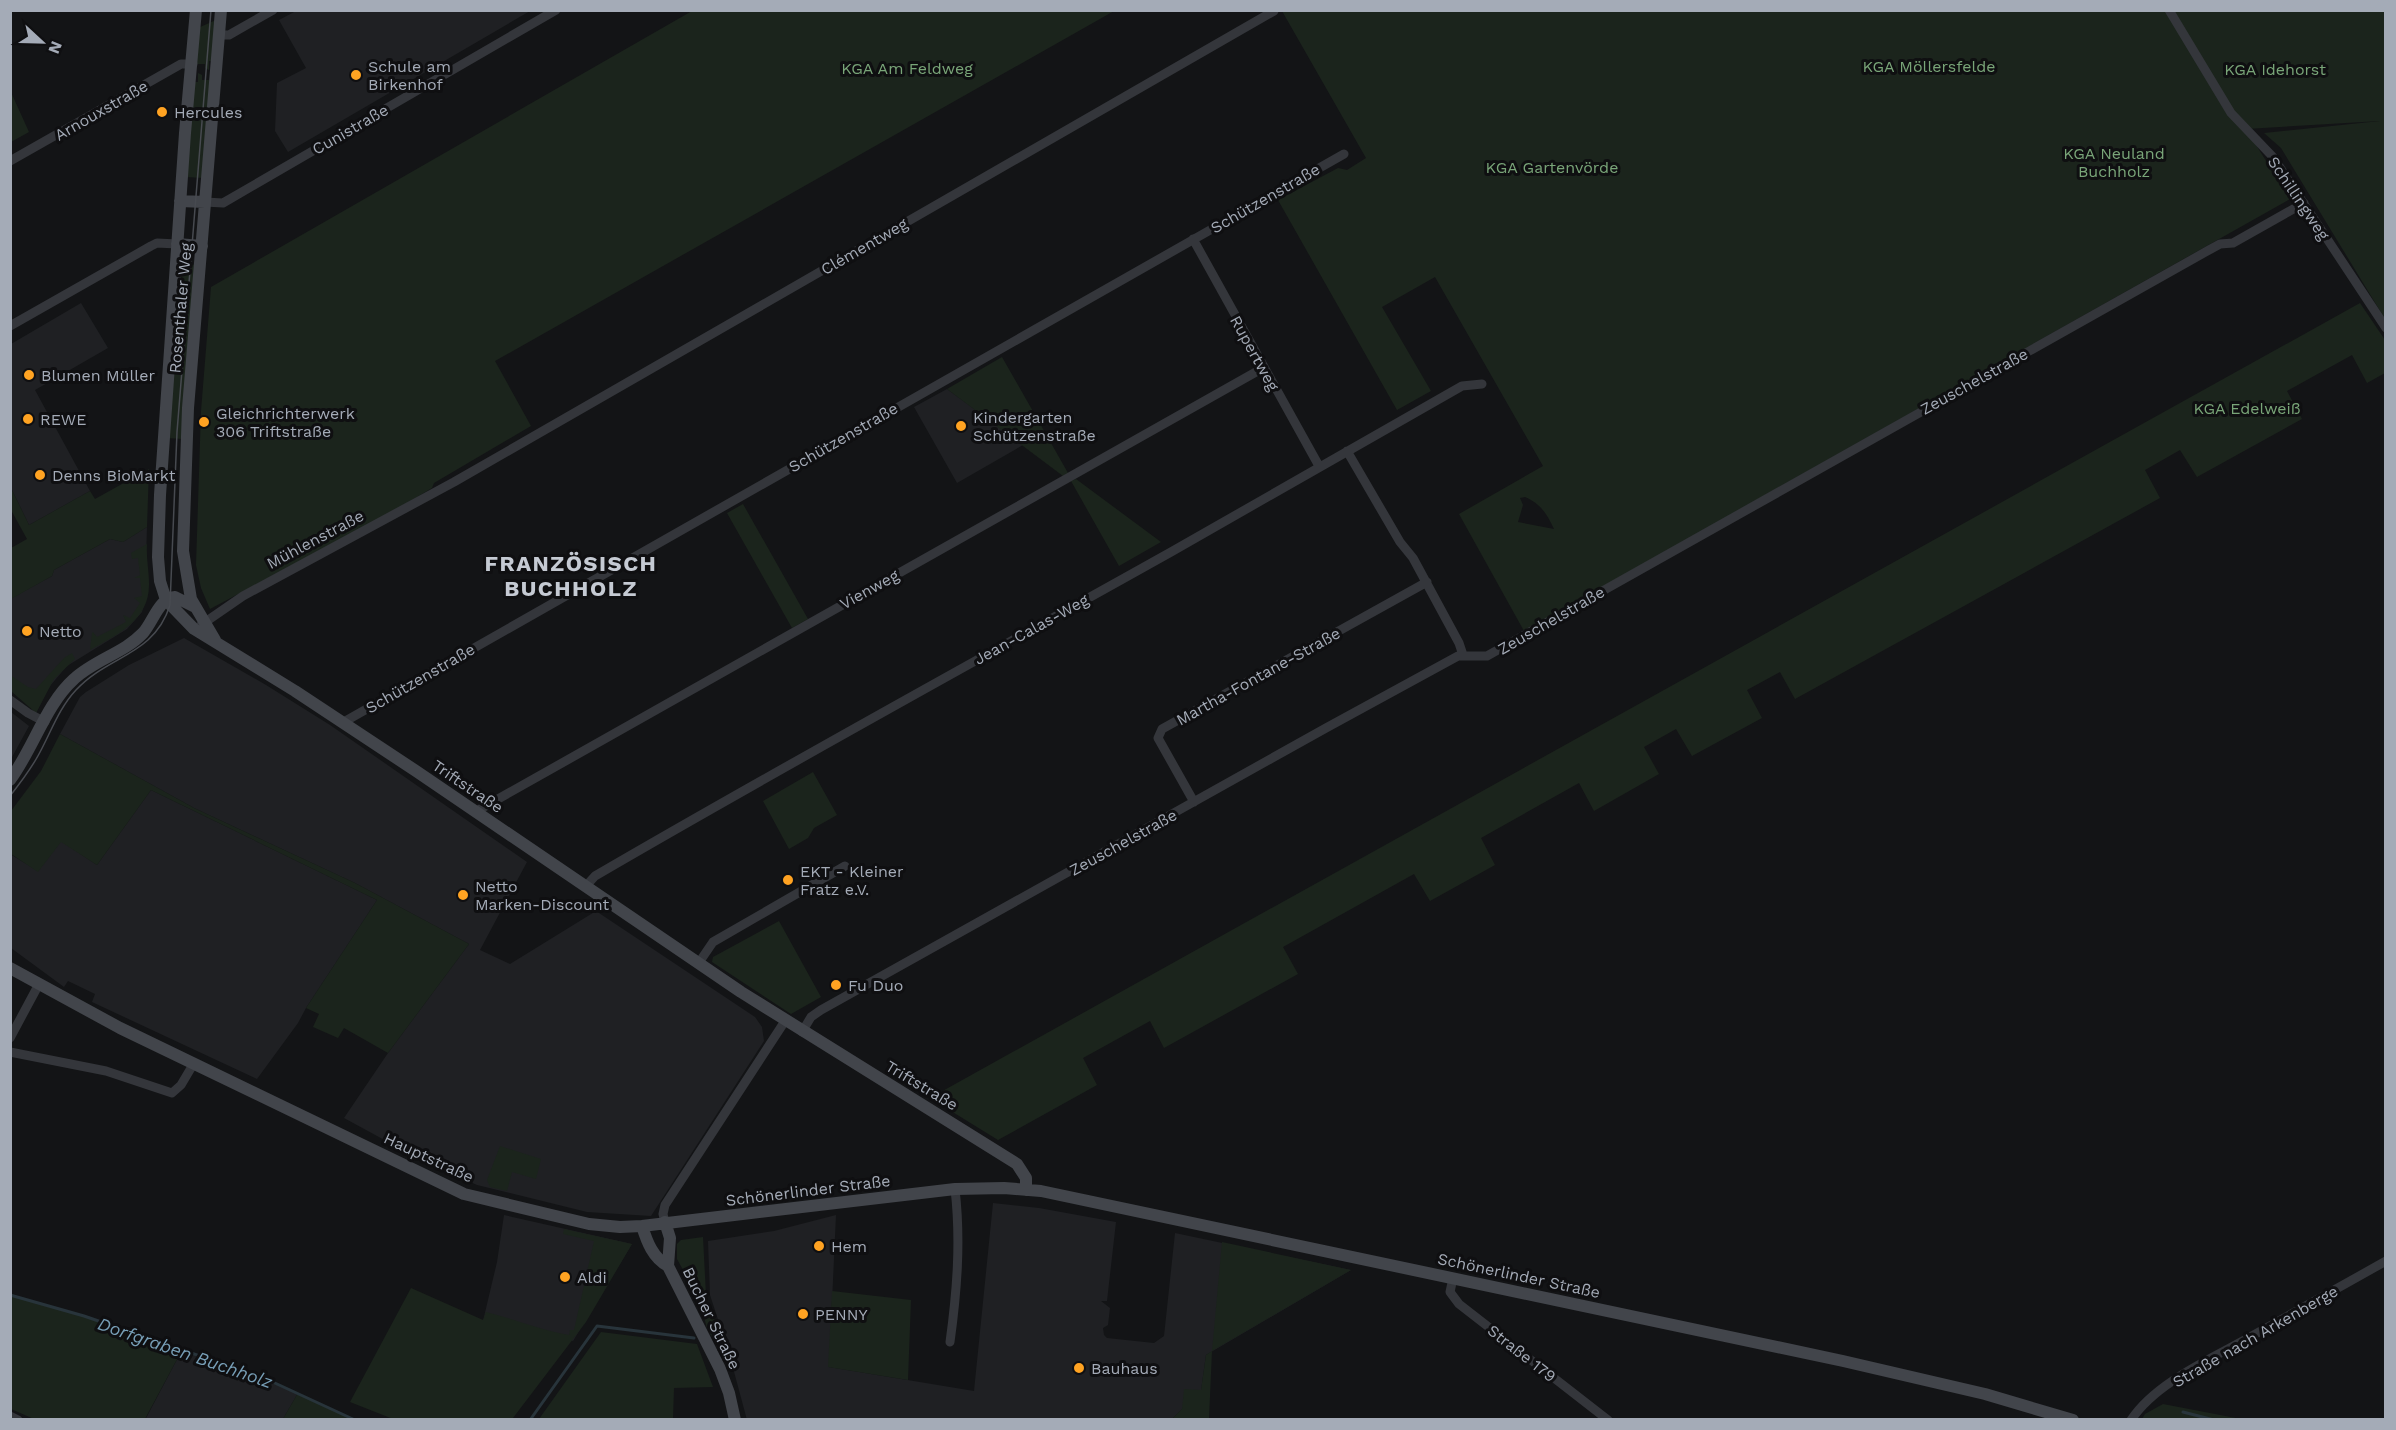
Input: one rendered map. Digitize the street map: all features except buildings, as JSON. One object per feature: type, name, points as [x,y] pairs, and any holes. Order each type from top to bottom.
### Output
[{"type":"main road","name":"Rosenthaler Weg","points":[[166,600],[160,581],[158,534],[168,360],[196,10]]},
{"type":"main road","name":"Rosenthaler Weg","points":[[195,608],[186,579],[183,551],[188,408],[221,10]]},
{"type":"main road","points":[[180,201],[205,202]]},
{"type":"main road","points":[[177,244],[202,246]]},
{"type":"main road","points":[[10,780],[27,755],[58,699],[75,678],[136,639],[151,623],[166,600],[172,597],[180,598],[195,608]]},
{"type":"main road","name":"Triftstraße","points":[[166,600],[215,641],[586,886],[698,964],[802,1032],[1017,1164],[1026,1178],[1026,1190]]},
{"type":"main road","name":"Triftstraße","points":[[195,608],[199,626]]},
{"type":"main road","name":"Hauptstraße","points":[[10,968],[90,1013],[464,1194],[589,1224],[621,1227],[665,1222]]},
{"type":"main road","name":"Schönerlinder Straße","points":[[665,1222],[955,1189],[1026,1190],[1903,1374],[2073,1419]]},
{"type":"main road","name":"Bucher Straße","points":[[665,1222],[670,1238],[668,1266],[720,1369],[735,1419]]},
{"type":"main road","name":"Bucher Straße","points":[[642,1226],[647,1241],[659,1261],[668,1266]]},
{"type":"street","points":[[219,35],[229,35],[273,10]]},
{"type":"street","name":"Cunistraße","points":[[205,202],[223,203],[556,10]]},
{"type":"street","name":"Schillingweg","points":[[2169,10],[2231,113],[2273,157],[2385,328]]},
{"type":"street","name":"Clémentweg","points":[[454,482],[1274,11]]},
{"type":"street","name":"Arnouxstraße","points":[[10,161],[181,64],[192,63]]},
{"type":"street","name":"Schützenstraße","points":[[342,723],[1344,154]]},
{"type":"street","name":"Zeuschelstraße","points":[[802,1032],[811,1017],[821,1010],[1326,728],[1463,655],[1480,658],[1487,656],[2208,250],[2220,244],[2233,243],[2304,203]]},
{"type":"street","name":"Rupertweg","points":[[1193,239],[1319,466]]},
{"type":"street","points":[[10,326],[151,246],[158,243],[177,244]]},
{"type":"street","name":"Vienweg","points":[[475,812],[1263,368]]},
{"type":"street","name":"Jean-Calas-Weg","points":[[586,886],[595,876],[716,806],[1171,552],[1319,466],[1462,386],[1482,384]]},
{"type":"street","points":[[1347,451],[1400,542],[1413,558],[1459,643],[1463,655]]},
{"type":"street","name":"Mühlenstraße","points":[[199,626],[243,596],[454,482]]},
{"type":"street","name":"Martha-Fontane-Straße","points":[[1194,802],[1158,738],[1162,729],[1426,582]]},
{"type":"street","points":[[10,700],[45,722]]},
{"type":"street","points":[[698,964],[713,942],[845,866]]},
{"type":"street","points":[[10,1038],[39,984]]},
{"type":"street","points":[[665,1222],[664,1205],[785,1021]]},
{"type":"street","points":[[10,1052],[106,1071],[172,1093],[182,1085],[194,1063]]},
{"type":"street","points":[[950,1342],[957,1291],[955,1189]]},
{"type":"street","name":"Straße nach Arkenberge","points":[[2131,1419],[2153,1395],[2193,1369],[2385,1262]]},
{"type":"street","name":"Straße 179","points":[[1453,1278],[1450,1292],[1459,1304],[1608,1419]]},
{"type":"street","points":[[10,1416],[18,1419]]},
{"type":"shaded area","name":"Schule am Birkenhof","points":[[296,11],[530,11],[288,152],[275,131],[277,83],[306,68],[279,20]]},
{"type":"shaded area","points":[[81,303],[108,348],[35,390],[90,491],[29,525],[11,488],[11,344]]},
{"type":"shaded area","name":"Kindergarten Schützenstraße","points":[[947,389],[1023,445],[957,483],[914,407]]},
{"type":"shaded area","points":[[147,527],[146,560],[149,584],[142,612],[127,629],[67,666],[49,687],[36,713],[34,712],[11,691],[10,599],[52,576],[54,570],[110,539],[123,542]]},
{"type":"shaded area","points":[[184,638],[330,725],[527,862],[480,950],[510,964],[596,911],[755,1017],[762,1027],[764,1041],[651,1216],[587,1212],[477,1185],[412,1155],[344,1118],[388,1053],[469,944],[355,883],[194,808],[60,734],[80,697],[86,692],[129,665]]},
{"type":"shaded area","points":[[11,712],[29,726],[11,759]]},
{"type":"shaded area","points":[[151,790],[377,900],[298,1023],[257,1079],[92,1002],[95,994],[68,981],[64,987],[11,948],[10,854],[38,871],[61,841],[97,865]]},
{"type":"shaded area","points":[[993,1203],[1039,1208],[1116,1222],[1107,1301],[1101,1301],[1110,1308],[1108,1325],[1103,1328],[1107,1338],[1154,1343],[1164,1336],[1175,1233],[1351,1270],[1206,1355],[1201,1391],[1172,1419],[747,1420],[710,1295],[708,1241],[774,1231],[836,1215],[829,1367],[974,1391]]},
{"type":"shaded area","points":[[504,1215],[632,1244],[573,1341],[483,1321],[497,1262]]},
{"type":"shaded area","points":[[182,1350],[264,1378],[298,1393],[283,1419],[145,1420]]},
{"type":"green space","name":"KGA Am Feldweg","points":[[692,11],[1114,11],[495,361],[531,426],[434,483],[432,488],[397,509],[210,609],[201,588],[196,565],[201,411],[211,287]]},
{"type":"green space","points":[[1282,11],[2385,11],[2385,319],[2281,148],[2264,133],[2380,121],[2246,129],[2290,199],[1524,631],[1459,514],[1543,466],[1435,277],[1382,307],[1431,391],[1397,410],[1278,200],[1338,168],[1347,170],[1366,158]],"holes":[[[1525,497],[1543,510],[1554,529],[1518,522],[1523,505],[1520,498]]]},
{"type":"green space","points":[[216,20],[213,61],[209,61],[209,70],[205,68],[205,64],[196,64],[198,28]]},
{"type":"green space","points":[[198,73],[202,75],[202,80],[212,80],[203,178],[186,177],[194,82],[198,82]]},
{"type":"green space","points":[[10,90],[29,132],[11,142],[10,142]]},
{"type":"green space","points":[[179,263],[196,265],[184,439],[166,438]]},
{"type":"green space","name":"KGA Edelweiß","points":[[2360,303],[2385,340],[2385,373],[2367,383],[2352,355],[2287,391],[2302,419],[2197,477],[2180,450],[2145,470],[2160,498],[1795,699],[1780,672],[1747,690],[1762,718],[1692,756],[1676,729],[1644,747],[1659,774],[1594,811],[1579,783],[1481,838],[1495,865],[1430,901],[1414,874],[1283,947],[1298,974],[1164,1048],[1150,1021],[1083,1058],[1097,1085],[998,1140],[930,1098]]},
{"type":"green space","points":[[1002,357],[1068,473],[1063,476],[947,389]]},
{"type":"green space","points":[[149,469],[147,527],[123,542],[110,539],[54,570],[52,576],[11,599],[11,548],[27,539],[11,510],[11,488],[29,525],[90,491],[95,499]]},
{"type":"green space","points":[[1076,479],[1161,542],[1119,566],[1071,481]]},
{"type":"green space","points":[[743,504],[808,619],[792,628],[727,513]]},
{"type":"green space","points":[[147,544],[149,583],[144,607],[121,632],[90,650],[93,632],[97,637],[126,622],[123,615],[130,618],[140,603],[134,598],[142,596],[140,578],[134,578],[140,575],[138,558],[132,559],[131,553]]},
{"type":"green space","points":[[72,653],[75,659],[54,679],[36,713],[11,691],[10,675],[28,687],[36,689],[64,658]]},
{"type":"green space","points":[[60,734],[194,808],[355,883],[469,944],[388,1053],[344,1028],[338,1038],[313,1027],[319,1014],[306,1008],[377,900],[151,790],[97,865],[61,842],[38,872],[11,854],[11,811],[41,771]]},
{"type":"green space","points":[[813,772],[837,815],[814,828],[808,838],[789,849],[763,801]]},
{"type":"green space","points":[[779,921],[821,997],[791,1014],[712,962],[713,957]]},
{"type":"green space","points":[[500,1146],[541,1159],[536,1179],[512,1172],[507,1191],[490,1187],[487,1180]]},
{"type":"green space","points":[[564,1229],[632,1244],[586,1322],[513,1418],[393,1419],[350,1402],[411,1288],[483,1320],[486,1312],[569,1335],[570,1330],[574,1330],[594,1241],[563,1234]]},
{"type":"green space","points":[[703,1237],[706,1295],[721,1338],[714,1341],[707,1328],[699,1299],[677,1259],[677,1244],[681,1240]]},
{"type":"green space","points":[[1222,1242],[1351,1270],[1212,1351]]},
{"type":"green space","points":[[832,1291],[911,1300],[908,1380],[828,1367]]},
{"type":"green space","points":[[11,1294],[84,1316],[182,1350],[145,1419],[34,1419],[11,1409]]},
{"type":"green space","points":[[601,1332],[697,1344],[713,1387],[674,1388],[673,1419],[539,1419]]},
{"type":"green space","points":[[1212,1351],[1209,1419],[1172,1419],[1182,1409],[1184,1389],[1201,1390],[1206,1355]]},
{"type":"green space","points":[[298,1393],[355,1419],[283,1419]]},
{"type":"green space","points":[[2163,1404],[2241,1419],[2142,1419],[2145,1414]]},
{"type":"waterway","name":"Dorfgraben Buchholz","points":[[10,1295],[84,1316],[264,1378],[355,1420]]},
{"type":"waterway","name":"Dorfgraben Buchholz","points":[[530,1420],[597,1326],[694,1338]]},
{"type":"waterway","points":[[2183,1412],[2214,1420]]},
{"type":"tram line","points":[[10,796],[36,760],[70,697],[89,678],[129,654],[153,635],[163,622],[170,605],[177,432],[211,10]]},
{"type":"place","name":"Schule am Birkenhof","points":[[356,75]]},
{"type":"place","name":"Hercules","points":[[162,112]]},
{"type":"place","name":"Blumen Müller","points":[[29,375]]},
{"type":"place","name":"REWE","points":[[28,419]]},
{"type":"place","name":"Gleichrichterwerk 306 Triftstraße","points":[[204,422]]},
{"type":"place","name":"Kindergarten Schützenstraße","points":[[961,426]]},
{"type":"place","name":"Denns BioMarkt","points":[[40,475]]},
{"type":"place","name":"Netto","points":[[27,631]]},
{"type":"place","name":"EKT - Kleiner Fratz e.V.","points":[[788,880]]},
{"type":"place","name":"Netto Marken-Discount","points":[[463,895]]},
{"type":"place","name":"Fu Duo","points":[[836,985]]},
{"type":"place","name":"Hem","points":[[819,1246]]},
{"type":"place","name":"Aldi","points":[[565,1277]]},
{"type":"place","name":"PENNY","points":[[803,1314]]},
{"type":"place","name":"Bauhaus","points":[[1079,1368]]},
{"type":"district","name":"FRANZÖSISCH BUCHHOLZ","points":[[571,576]]},
{"type":"park label","name":"KGA Möllersfelde","points":[[1929,66]]},
{"type":"park label","name":"KGA Idehorst","points":[[2275,69]]},
{"type":"park label","name":"KGA Neuland Buchholz","points":[[2114,162]]},
{"type":"park label","name":"KGA Gartenvörde","points":[[1552,167]]}]
